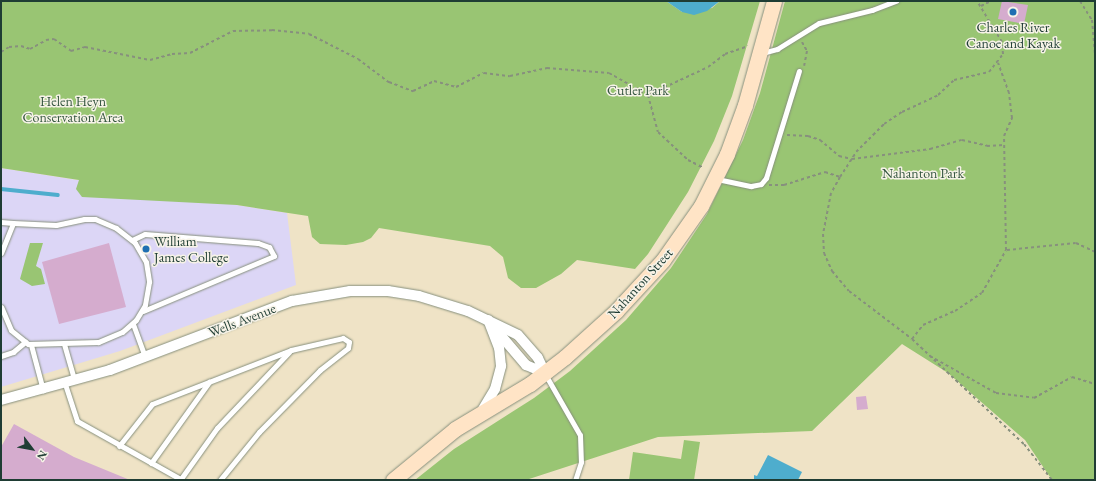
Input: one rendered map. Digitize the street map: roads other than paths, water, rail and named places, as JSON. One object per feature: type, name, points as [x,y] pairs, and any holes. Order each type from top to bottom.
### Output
[{"type":"main road","name":"Nahanton Street","points":[[393,480],[432,446],[545,374],[593,334],[651,274],[685,231],[716,179],[741,120],[774,1]]},
{"type":"street","name":"Wells Avenue","points":[[1,400],[70,383],[145,357],[282,305],[341,292],[374,290],[419,296],[459,307],[488,320],[522,339],[538,358],[545,374]]},
{"type":"street","name":"Wells Avenue","points":[[488,320],[526,366],[545,374]]},
{"type":"street","points":[[480,414],[492,396],[501,371],[499,348],[488,320]]},
{"type":"lane","points":[[761,48],[778,49],[796,35],[819,22],[872,10],[896,1]]},
{"type":"lane","points":[[716,179],[747,186],[756,186],[763,182],[770,170],[798,71]]},
{"type":"lane","points":[[1,222],[56,225],[91,219],[111,225],[132,240],[148,267],[148,294],[143,311],[133,324],[108,340],[31,345],[11,330],[1,307]]},
{"type":"lane","points":[[1,253],[13,223]]},
{"type":"lane","points":[[132,240],[145,234],[258,243],[269,247],[274,256],[143,311]]},
{"type":"lane","points":[[133,324],[145,357]]},
{"type":"lane","points":[[119,446],[152,404],[291,350],[343,338],[349,342],[348,348],[320,370],[259,432],[220,480]]},
{"type":"lane","points":[[1,356],[13,352],[25,342]]},
{"type":"lane","points":[[64,344],[75,420],[181,480],[217,428],[291,350]]},
{"type":"lane","points":[[31,345],[43,390]]},
{"type":"lane","points":[[545,374],[580,435],[581,462],[575,480]]},
{"type":"lane","points":[[151,463],[209,382]]},
{"type":"water","points":[[666,1],[720,1],[707,11],[694,15],[682,12]]},
{"type":"water","points":[[768,455],[802,472],[798,480],[754,480],[754,475],[757,476]]},
{"type":"waterway","points":[[1,189],[58,195]]},
{"type":"place","name":"Charles River Canoe and Kayak","points":[[1013,12]]},
{"type":"place","name":"William James College","points":[[146,249]]},
{"type":"park label","name":"Cutler Park","points":[[638,90]]},
{"type":"park label","name":"Helen Heyn Conservation Area","points":[[73,110]]},
{"type":"park label","name":"Nahanton Park","points":[[923,173]]}]
